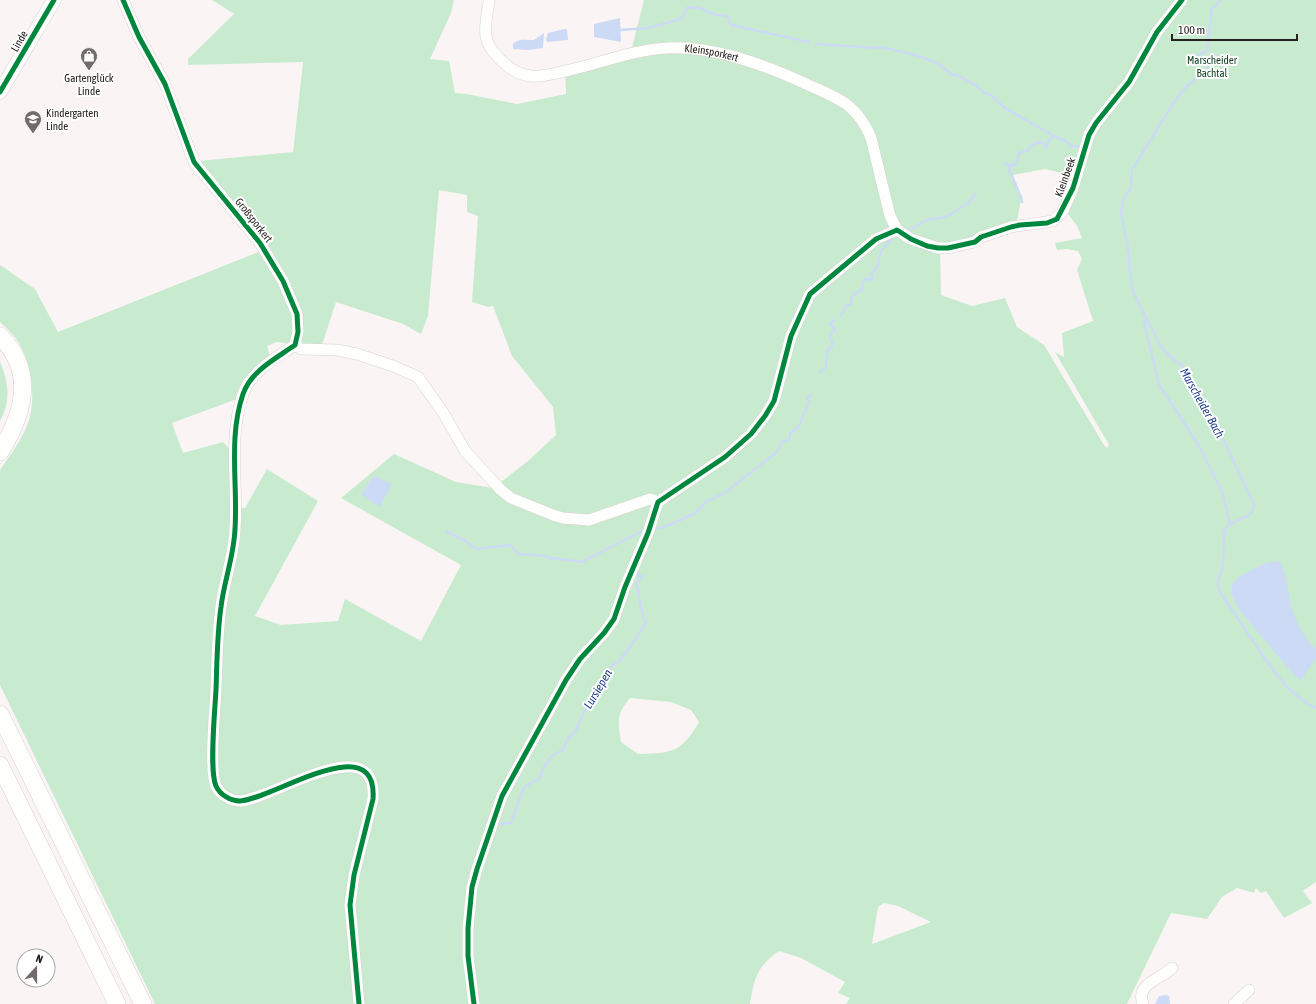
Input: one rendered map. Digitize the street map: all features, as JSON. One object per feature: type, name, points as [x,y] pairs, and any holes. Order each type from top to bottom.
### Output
[{"type":"highway","points":[[0,336],[12,352],[18,364],[22,388],[20,414],[15,427],[0,452]]},
{"type":"highway","points":[[0,354],[7,365],[12,388],[10,410],[0,430]]},
{"type":"highway","points":[[0,714],[143,1004]]},
{"type":"highway","points":[[0,765],[117,1004]]},
{"type":"main road","name":"Linde","points":[[0,92],[54,0]]},
{"type":"street","name":"Großsporkert","points":[[123,0],[138,37],[165,84],[194,162],[260,243],[286,287],[297,314],[298,332],[295,345]]},
{"type":"street","name":"Kleinsporkert","points":[[489,0],[485,27],[488,45],[500,60],[518,73],[531,76],[541,76],[589,66],[630,53],[667,48],[690,49],[719,53],[763,66],[849,105],[858,114],[867,127],[872,138],[890,216],[897,230]]},
{"type":"street","name":"Kleinbeek","points":[[897,230],[911,239],[927,246],[948,248],[975,242],[981,237],[1011,227],[1047,223],[1057,218],[1073,188],[1089,136],[1096,123],[1129,82],[1157,32],[1182,0]]},
{"type":"street","points":[[474,1004],[468,956],[468,928],[472,887],[502,796],[566,680],[580,659],[604,633],[614,619],[621,597],[648,533],[658,502],[725,457],[751,434],[774,401],[792,336],[810,294],[876,239],[897,230]]},
{"type":"street","points":[[359,1004],[350,905],[354,875],[373,799],[374,789],[369,776],[365,771],[352,766],[336,767],[254,798],[238,801],[223,795],[216,785],[213,759],[219,627],[221,607],[236,528],[234,463],[236,447],[234,434],[243,395],[249,380],[259,370],[295,345],[301,349],[337,350],[357,354],[393,366],[418,377],[447,418],[466,451],[486,474],[511,498],[563,518],[589,520],[650,499],[658,502]]},
{"type":"street","points":[[1143,1004],[1141,997],[1146,986],[1172,968]]},
{"type":"street","points":[[1234,1004],[1250,990]]},
{"type":"green space","name":"Marscheider Bachtal","points":[[212,0],[454,0],[451,13],[430,59],[449,61],[455,93],[517,104],[566,94],[565,69],[631,51],[644,0],[1316,0],[1316,882],[1303,891],[1312,903],[1284,918],[1266,891],[1261,893],[1256,888],[1254,893],[1237,888],[1222,897],[1207,919],[1171,913],[1127,1004],[846,1004],[850,998],[838,993],[845,982],[801,958],[779,951],[761,968],[755,980],[750,1004],[155,1004],[0,685],[0,470],[16,447],[28,423],[32,405],[32,385],[28,364],[19,343],[9,330],[0,322],[0,265],[35,289],[58,332],[266,249],[198,161],[293,152],[303,62],[188,65],[188,59],[234,14]],"holes":[[[1045,169],[1082,178],[1068,214],[1077,226],[1082,238],[1055,243],[1057,250],[1067,249],[1078,251],[1082,259],[1077,270],[1093,321],[1062,333],[1064,357],[1055,352],[1109,445],[1107,448],[1044,345],[1017,327],[1005,298],[972,306],[941,295],[940,246],[973,237],[1017,221],[1021,199],[1013,175]],[[439,190],[467,195],[467,212],[478,216],[472,302],[488,307],[493,306],[512,356],[553,407],[556,435],[528,461],[493,488],[456,482],[394,454],[341,498],[461,565],[421,641],[345,599],[338,621],[281,625],[255,616],[318,501],[267,469],[245,508],[232,508],[230,449],[223,442],[183,453],[172,423],[237,399],[249,375],[270,357],[267,346],[277,342],[321,348],[336,302],[403,324],[421,334],[428,316]],[[630,698],[671,702],[691,710],[699,722],[687,740],[674,749],[667,752],[638,754],[621,742],[619,718],[625,704]],[[884,903],[898,906],[931,922],[872,944],[878,907]]]},
{"type":"green space","points":[[0,362],[8,392],[4,414],[0,421]]},
{"type":"water","points":[[620,18],[621,42],[594,37],[594,24]]},
{"type":"water","points":[[567,29],[568,40],[547,42],[546,39],[548,33]]},
{"type":"water","points":[[544,33],[543,48],[528,50],[513,49],[513,44],[515,42],[534,40]]},
{"type":"water","points":[[374,476],[392,484],[380,507],[361,494]]},
{"type":"water","points":[[1278,561],[1281,564],[1285,575],[1292,609],[1296,620],[1304,635],[1316,649],[1316,658],[1301,680],[1294,675],[1240,611],[1231,591],[1234,582],[1244,574],[1265,564]]},
{"type":"water","points":[[1159,996],[1169,996],[1170,1004],[1155,1004]]},
{"type":"waterway","name":"Marscheider Bach","points":[[1220,0],[1216,6],[1212,8],[1207,48],[1205,52],[1198,55],[1201,60],[1206,61],[1209,65],[1206,70],[1184,89],[1172,105],[1132,170],[1131,188],[1123,199],[1121,212],[1129,254],[1133,292],[1160,345],[1185,369],[1197,393],[1209,409],[1254,505],[1251,514],[1231,524],[1225,531],[1223,564],[1218,581],[1219,589],[1262,655],[1282,681],[1304,701],[1316,708]]},
{"type":"waterway","points":[[620,30],[648,28],[681,19],[688,7],[699,8],[716,15],[727,16],[731,25],[809,42]]},
{"type":"waterway","points":[[816,44],[880,47],[909,53],[928,59],[952,75],[957,75],[975,85],[986,94],[991,95],[1005,108],[1054,136]]},
{"type":"waterway","name":"Lursiepen","points":[[1004,163],[1011,166],[1016,164],[1019,153],[1027,151],[1030,147],[1039,142],[1047,147],[1048,141],[1054,136],[1064,140],[1072,147],[1076,146],[1081,148]]},
{"type":"waterway","points":[[1011,166],[1009,169],[1022,202]]},
{"type":"waterway","name":"Lursiepen","points":[[907,231],[927,220],[945,217],[956,211],[968,203],[976,193]]},
{"type":"waterway","points":[[970,238],[979,233]]},
{"type":"waterway","name":"Lursiepen","points":[[841,316],[846,306],[851,304],[852,296],[862,289],[864,279],[873,280],[871,274],[877,268],[881,251],[894,236]]},
{"type":"waterway","points":[[1146,319],[1144,322],[1159,385],[1198,444],[1223,494],[1230,524]]},
{"type":"waterway","name":"Lursiepen","points":[[820,372],[826,367],[827,351],[832,346],[830,336],[835,329],[830,324],[834,320]]},
{"type":"waterway","name":"Lursiepen","points":[[654,529],[664,527],[694,514],[706,502],[726,492],[777,452],[782,442],[790,439],[790,434],[799,426],[809,401],[807,398],[811,395]]},
{"type":"waterway","points":[[447,532],[464,540],[476,549],[510,545],[518,554],[546,556],[550,559],[553,558],[582,562],[644,530]]},
{"type":"waterway","name":"Lursiepen","points":[[499,824],[511,823],[524,787],[539,779],[550,758],[562,751],[568,738],[575,732],[591,697],[600,688],[610,672],[611,666],[625,654],[646,623],[644,620],[636,583],[643,576],[638,576],[638,569]]},
{"type":"cycle path","points":[[0,92],[54,0]]},
{"type":"cycle path","points":[[123,0],[139,37],[165,84],[194,162],[260,243],[283,281],[297,314],[298,332],[295,345],[264,366],[258,372],[247,386],[238,411],[234,461],[236,512],[235,529],[233,549],[222,597],[217,648],[213,767],[216,786],[220,792],[226,797],[240,801],[255,798],[320,772],[341,767],[359,768],[370,778],[373,799],[354,875],[350,905],[359,1004]]},
{"type":"cycle path","points":[[474,1004],[468,956],[468,928],[472,887],[502,796],[566,680],[580,659],[604,633],[614,619],[625,587],[648,533],[658,502],[725,457],[751,434],[774,401],[791,336],[810,294],[876,239],[897,230],[911,239],[927,246],[948,248],[975,242],[981,237],[1011,227],[1047,223],[1057,219],[1073,188],[1089,135],[1096,123],[1129,82],[1157,32],[1182,0]]},
{"type":"place","name":"Gartenglück Linde","points":[[89,71]]},
{"type":"place","name":"Kindergarten Linde","points":[[33,134]]}]
